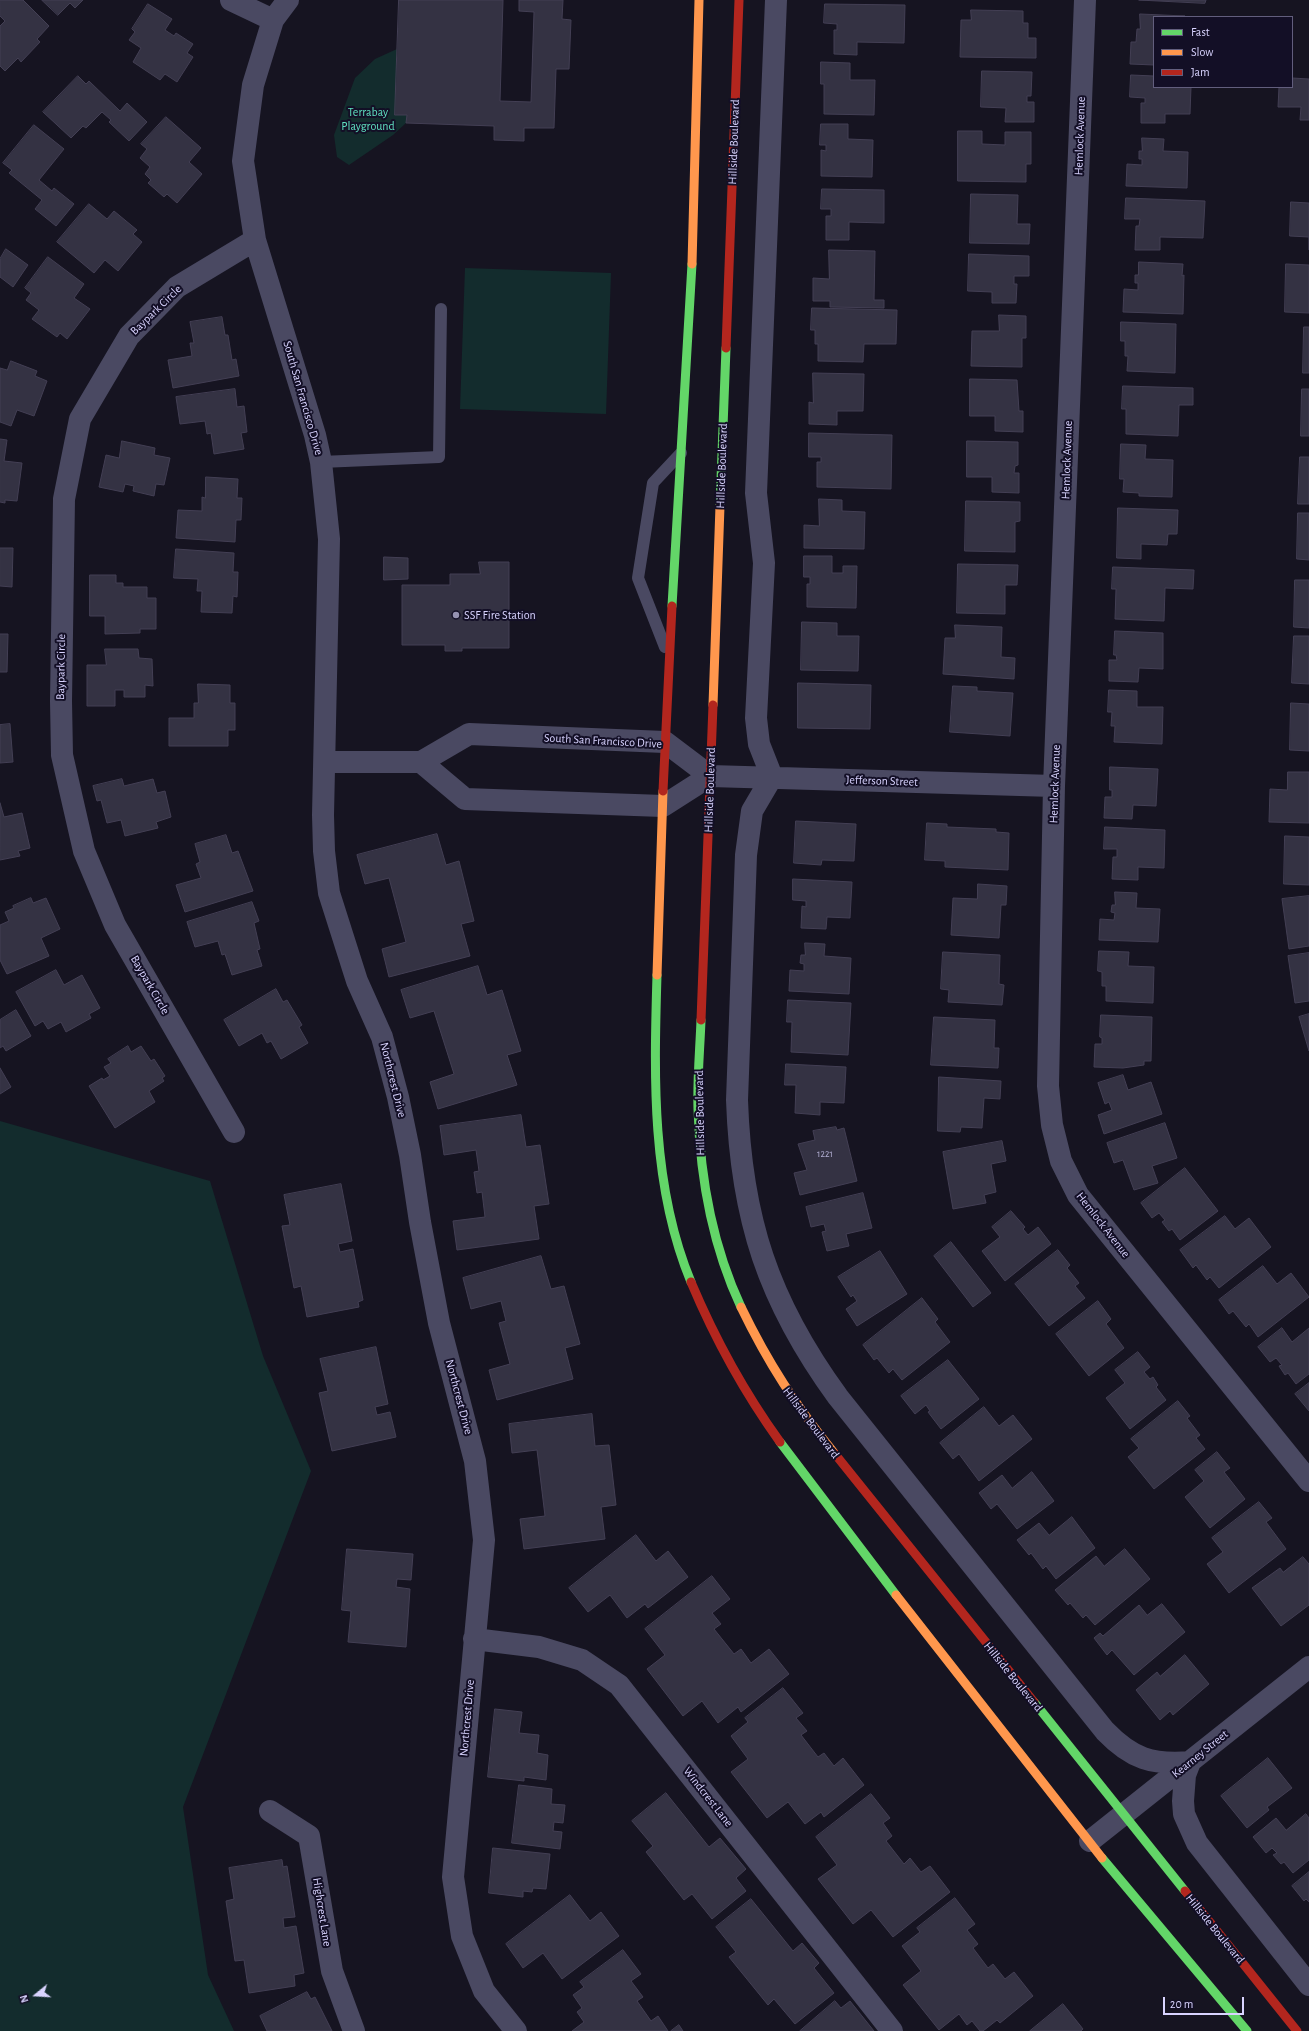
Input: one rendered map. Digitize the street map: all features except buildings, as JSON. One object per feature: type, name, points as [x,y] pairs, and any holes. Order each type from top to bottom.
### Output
[{"type":"main road","points":[[699,0],[696,179],[682,452],[669,655],[655,1046],[657,1128],[661,1164],[672,1222],[680,1250],[701,1306],[726,1360],[774,1434],[953,1669],[1163,1933],[1247,2031]]},
{"type":"main road","name":"Hillside Boulevard","points":[[739,0],[698,1137],[705,1197],[716,1240],[730,1282],[753,1336],[802,1413],[1297,2031]]},
{"type":"street","points":[[231,0],[273,20]]},
{"type":"street","name":"South San Francisco Drive","points":[[288,0],[273,20],[252,85],[242,161],[256,240],[315,435],[321,462],[329,539],[325,762]]},
{"type":"street","points":[[776,0],[756,493],[764,563],[756,718],[759,744],[772,777],[752,811],[746,855],[737,1100],[738,1137],[748,1203],[758,1243],[780,1304],[817,1368],[838,1397],[1105,1731],[1115,1742],[1139,1758],[1164,1763],[1190,1762],[1185,1775],[1183,1802],[1184,1814],[1197,1843],[1309,1985]]},
{"type":"street","name":"Hemlock Avenue","points":[[1085,0],[1054,786],[1048,1086],[1052,1125],[1061,1161],[1078,1195],[1309,1480]]},
{"type":"street","name":"Baypark Circle","points":[[234,1132],[115,925],[84,851],[62,755],[61,701],[64,499],[80,419],[129,336],[177,287],[256,240]]},
{"type":"street","name":"South San Francisco Drive","points":[[421,762],[469,734],[665,742],[710,776]]},
{"type":"street","points":[[325,762],[421,762],[465,799],[663,806],[710,776]]},
{"type":"street","name":"Northcrest Drive","points":[[325,762],[324,851],[329,893],[357,980],[382,1037],[398,1097],[410,1155],[420,1222],[439,1323],[475,1461],[484,1540],[453,1877],[462,1936],[484,1991],[516,2031]]},
{"type":"street","name":"Jefferson Street","points":[[710,776],[1054,786]]},
{"type":"street","name":"Windcrest Lane","points":[[474,1639],[538,1647],[582,1660],[619,1685],[892,2031]]},
{"type":"street","name":"Kearney Street","points":[[1090,1841],[1309,1667]]},
{"type":"street","name":"Highcrest Lane","points":[[270,1811],[309,1836],[332,1971],[354,2031]]},
{"type":"lane","points":[[321,462],[440,457],[441,309]]},
{"type":"lane","points":[[669,655],[638,578],[654,483],[682,452]]},
{"type":"green space","name":"Terrabay Playground","points":[[397,49],[396,115],[407,115],[406,123],[393,135],[349,165],[337,157],[334,135],[355,78],[375,59]]},
{"type":"green space","points":[[465,268],[611,273],[606,414],[460,409]]},
{"type":"green space","points":[[0,1121],[210,1181],[263,1356],[311,1471],[183,1807],[208,1975],[234,2031],[0,2031]]},
{"type":"traffic: fast","points":[[672,606],[692,264]]},
{"type":"traffic: fast","points":[[720,506],[726,348]]},
{"type":"traffic: fast","points":[[657,975],[655,1052],[656,1092],[662,1170],[668,1208],[678,1245],[691,1282]]},
{"type":"traffic: fast","points":[[701,1020],[698,1075],[701,1160],[709,1210],[715,1235],[722,1259],[741,1307]]},
{"type":"traffic: fast","points":[[780,1442],[896,1595]]},
{"type":"traffic: fast","points":[[1034,1702],[1185,1891]]},
{"type":"traffic: fast","points":[[1102,1858],[1247,2031]]},
{"type":"traffic: slow","points":[[692,264],[699,0]]},
{"type":"traffic: slow","points":[[713,705],[720,506]]},
{"type":"traffic: slow","points":[[657,975],[663,791]]},
{"type":"traffic: slow","points":[[741,1307],[772,1365],[784,1384],[808,1419],[835,1454]]},
{"type":"traffic: slow","points":[[896,1595],[1102,1858]]},
{"type":"traffic: jam","points":[[726,348],[739,0]]},
{"type":"traffic: jam","points":[[663,791],[672,606]]},
{"type":"traffic: jam","points":[[701,1020],[713,705]]},
{"type":"traffic: jam","points":[[691,1282],[731,1365],[754,1404],[780,1442]]},
{"type":"traffic: jam","points":[[835,1454],[1034,1702]]},
{"type":"traffic: jam","points":[[1185,1891],[1297,2031]]},
{"type":"place","name":"SSF Fire Station","points":[[456,615]]}]
